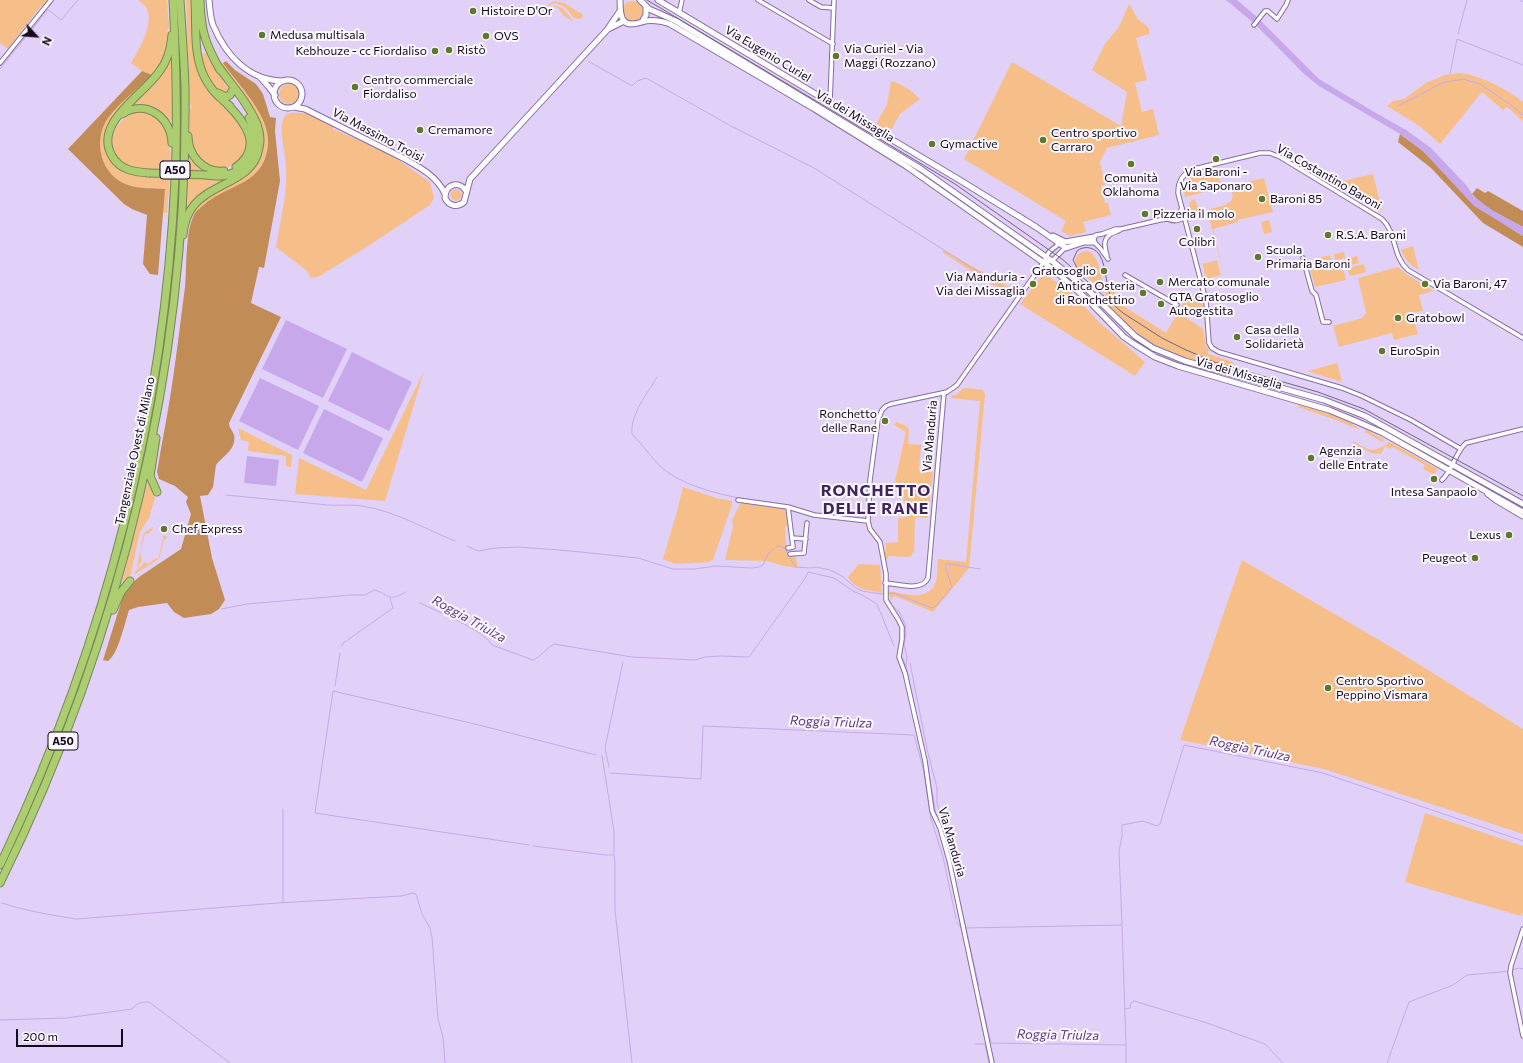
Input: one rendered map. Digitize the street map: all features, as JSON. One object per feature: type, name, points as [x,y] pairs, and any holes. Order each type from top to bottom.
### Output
[{"type":"highway","points":[[176,0],[168,53],[161,70],[152,82],[116,117],[108,136],[109,148],[114,159],[120,166],[128,170],[149,173],[221,176],[240,169],[247,164],[254,150],[255,140],[248,118],[205,40],[201,20],[200,0]]},
{"type":"highway","name":"Tangenziale Ovest di Milano","points":[[0,883],[43,790],[80,697],[108,614],[145,468],[159,397],[177,258],[183,167],[185,86],[176,0]]},
{"type":"highway","name":"Tangenziale Ovest di Milano","points":[[0,865],[31,799],[70,700],[90,644],[120,542],[141,452],[157,360],[168,276],[175,178],[176,0]]},
{"type":"highway","points":[[185,86],[188,100],[188,143],[198,162],[203,166],[216,171],[228,170],[240,164],[248,152],[250,144],[248,132],[243,122],[210,88],[200,71],[197,54],[195,0]]},
{"type":"highway","points":[[197,54],[204,51],[210,51]]},
{"type":"highway","points":[[177,258],[187,218],[196,203],[207,193],[243,174],[252,165],[259,151],[260,139],[255,121],[218,66]]},
{"type":"highway","points":[[210,88],[226,97],[230,95],[232,91]]},
{"type":"highway","points":[[227,104],[244,116],[253,130]]},
{"type":"highway","points":[[112,124],[124,113],[136,109],[148,110],[159,115],[167,124],[172,134],[175,178]]},
{"type":"highway","points":[[157,492],[153,486],[150,476],[157,433],[159,397]]},
{"type":"highway","points":[[93,658],[106,630],[117,598],[130,581]]},
{"type":"main road","points":[[210,0],[213,24],[229,54],[236,62],[271,81],[292,81],[298,85],[302,91],[301,99],[305,108],[283,107],[277,102],[268,86],[258,75]]},
{"type":"main road","points":[[607,30],[624,21],[621,17],[620,0]]},
{"type":"main road","points":[[470,179],[464,202],[457,206],[450,204],[445,198],[445,194],[450,186],[455,184],[460,185],[470,179],[607,30],[626,0]]},
{"type":"main road","name":"Via dei Missaglia","points":[[640,0],[653,12],[664,15],[676,21],[909,161],[1046,256],[1087,288],[1134,336],[1159,351],[1185,361],[1310,396],[1347,409],[1374,421],[1523,504]]},
{"type":"main road","name":"Via Eugenio Curiel","points":[[658,0],[1036,227]]},
{"type":"main road","points":[[642,22],[647,14],[646,6]]},
{"type":"main road","name":"Via dei Missaglia","points":[[624,21],[634,25],[642,22],[653,21],[670,24],[813,108],[906,166],[1043,263],[1090,302],[1124,337],[1155,357],[1178,366],[1329,410],[1383,434],[1523,512]]},
{"type":"main road","points":[[275,96],[277,87],[284,81]]},
{"type":"main road","points":[[294,107],[301,99]]},
{"type":"main road","name":"Via Massimo Troisi","points":[[305,108],[403,158],[438,182],[450,186]]},
{"type":"main road","name":"Via Massimo Troisi","points":[[438,182],[445,194]]},
{"type":"main road","points":[[460,185],[466,191]]},
{"type":"main road","points":[[1036,227],[1065,242],[1095,241]]},
{"type":"main road","points":[[1036,227],[1066,248],[1084,242],[1095,241]]},
{"type":"street","points":[[0,63],[52,0]]},
{"type":"street","points":[[680,13],[682,0]]},
{"type":"street","points":[[758,0],[833,44]]},
{"type":"street","points":[[809,0],[821,7],[834,8]]},
{"type":"street","points":[[830,102],[834,0]]},
{"type":"street","points":[[1254,25],[1266,10],[1277,19],[1288,0]]},
{"type":"street","name":"Via Costantino Baroni","points":[[1460,448],[1411,420],[1362,396],[1342,388],[1219,352],[1212,348],[1209,340],[1206,301],[1178,193],[1179,186],[1184,176],[1189,171],[1260,153],[1273,154],[1382,219],[1389,228],[1399,259],[1408,270],[1523,338]]},
{"type":"street","points":[[1178,216],[1182,208]]},
{"type":"street","points":[[1095,241],[1098,234],[1116,229],[1178,216],[1184,217]]},
{"type":"street","points":[[1179,221],[1184,217]]},
{"type":"street","points":[[1168,219],[1172,221],[1179,221],[1187,226]]},
{"type":"street","points":[[1095,241],[1108,259],[1104,243],[1105,239],[1121,229]]},
{"type":"street","points":[[1102,234],[1105,239]]},
{"type":"street","points":[[1095,241],[1104,243]]},
{"type":"street","points":[[1065,242],[1066,248],[1052,261],[1043,263],[1046,256],[1059,243],[1065,242]]},
{"type":"street","points":[[1303,258],[1312,291],[1316,295],[1323,322],[1329,322]]},
{"type":"street","name":"Via Manduria","points":[[992,1063],[949,860],[940,828],[932,811],[925,761],[905,673],[899,657],[902,627],[897,616],[887,603],[885,596],[885,572],[880,542],[870,529],[868,521],[870,480],[879,418],[882,410],[888,405],[944,393],[954,388],[1043,263]]},
{"type":"street","points":[[1125,274],[1177,305]]},
{"type":"street","name":"Via Manduria","points":[[886,583],[920,586],[924,584],[928,578],[944,393]]},
{"type":"street","points":[[1442,480],[1450,471],[1460,448],[1466,443],[1523,429]]},
{"type":"street","name":"Via dei Missaglia","points":[[1484,490],[1496,501],[1523,517]]},
{"type":"street","points":[[738,500],[788,507],[814,515],[868,521]]},
{"type":"street","points":[[788,507],[792,538],[792,547],[788,548]]},
{"type":"street","points":[[790,554],[804,553],[807,523]]},
{"type":"street","points":[[792,538],[806,539]]},
{"type":"street","points":[[1523,929],[1510,971],[1523,1036]]},
{"type":"shaded area","points":[[0,0],[48,0],[43,7],[41,6],[8,49],[0,43]]},
{"type":"shaded area","points":[[138,0],[167,0],[169,28],[167,32],[170,33],[169,41],[162,64],[108,129],[110,149],[112,161],[115,167],[121,171],[137,176],[170,178],[167,213],[162,213],[165,189],[137,187],[128,185],[119,180],[111,174],[106,166],[100,147],[103,127],[108,118],[152,75],[142,71],[131,63],[145,37],[149,22],[147,9]]},
{"type":"shaded area","points":[[186,0],[192,0],[196,65],[200,77],[206,88],[217,100],[237,117],[247,138],[247,147],[243,156],[237,163],[227,168],[212,168],[198,159],[190,143],[190,108],[192,109],[190,102]]},
{"type":"shaded area","points":[[1226,0],[1237,0],[1257,17],[1319,79],[1406,130],[1431,148],[1467,186],[1474,197],[1492,210],[1523,227],[1523,236],[1474,206],[1423,151],[1400,134],[1319,86],[1304,74],[1256,25]]},
{"type":"shaded area","points":[[554,1],[564,3],[582,14],[583,17],[580,19],[574,18],[565,7],[555,3],[548,6],[544,13],[542,12],[546,6]]},
{"type":"shaded area","points":[[633,1],[637,2],[643,8],[643,16],[637,22],[633,23],[629,22],[623,16],[622,12],[623,8],[629,2]]},
{"type":"shaded area","name":"Centro sportivo Carraro","points":[[1129,4],[1138,19],[1149,28],[1149,34],[1136,38],[1147,80],[1135,83],[1142,112],[1153,109],[1159,135],[1107,148],[1100,162],[1105,185],[1101,186],[1105,203],[1108,203],[1111,215],[1083,222],[1086,232],[1070,236],[1061,231],[1066,221],[964,159],[1012,62],[1121,126],[1127,92],[1092,70],[1105,44],[1119,27]]},
{"type":"shaded area","points":[[553,6],[560,7],[574,22],[564,16],[557,7],[551,8]]},
{"type":"shaded area","points":[[204,53],[208,54],[230,93],[222,93],[211,81],[206,73],[201,57]]},
{"type":"shaded area","points":[[171,56],[172,120],[168,121],[162,115],[130,107],[158,78]]},
{"type":"shaded area","points":[[226,61],[235,70],[256,84],[263,94],[270,117],[276,118],[275,131],[280,181],[264,268],[259,267],[251,303],[281,317],[229,423],[234,435],[233,444],[229,452],[216,465],[213,487],[208,495],[200,496],[212,558],[225,600],[219,609],[211,614],[184,618],[174,612],[167,603],[138,607],[129,610],[121,638],[112,658],[108,661],[103,660],[125,590],[139,577],[181,549],[191,514],[186,502],[188,497],[175,486],[159,479],[157,472],[174,370],[185,287],[188,240],[191,222],[196,212],[205,204],[253,175],[260,167],[265,157],[268,143],[267,132],[259,111],[223,63]]},
{"type":"shaded area","points":[[223,63],[260,112],[267,129],[268,146],[263,163],[252,177],[235,189],[199,209],[194,215],[191,214],[204,199],[229,185],[262,142],[234,86],[221,64]]},
{"type":"shaded area","points":[[142,71],[152,75],[108,118],[103,127],[100,147],[106,166],[111,174],[119,180],[128,185],[137,187],[165,189],[158,275],[150,274],[143,264],[147,215],[124,204],[68,149]]},
{"type":"shaded area","points":[[1461,73],[1477,77],[1494,84],[1523,102],[1523,121],[1507,107],[1503,110],[1482,92],[1440,144],[1421,127],[1387,106],[1393,101],[1404,99],[1426,83],[1445,75]]},
{"type":"shaded area","points":[[891,81],[907,88],[920,99],[900,114],[890,132],[876,124],[887,105]]},
{"type":"shaded area","points":[[285,84],[293,84],[299,90],[299,98],[293,104],[285,104],[279,98],[279,90]]},
{"type":"shaded area","points":[[135,112],[149,113],[165,123],[171,146],[169,148],[171,153],[170,170],[134,169],[120,161],[115,154],[112,147],[112,138],[115,130],[126,117]]},
{"type":"shaded area","points":[[306,112],[334,126],[333,129],[378,148],[402,162],[430,182],[434,198],[430,205],[373,243],[318,277],[311,278],[307,271],[276,247],[286,187],[286,162],[282,133],[283,120],[287,114]]},
{"type":"shaded area","points":[[1400,134],[1423,151],[1446,175],[1513,230],[1523,236],[1523,247],[1483,223],[1431,168],[1398,142]]},
{"type":"shaded area","points":[[188,153],[190,154],[215,172],[188,171]]},
{"type":"shaded area","points":[[1217,170],[1221,183],[1223,183],[1224,187],[1185,197],[1184,189],[1189,179],[1199,174]]},
{"type":"shaded area","points":[[1373,174],[1382,210],[1380,211],[1341,187],[1339,182]]},
{"type":"shaded area","points":[[1264,178],[1273,212],[1238,220],[1238,222],[1213,229],[1224,274],[1207,210],[1225,205],[1231,201],[1233,196],[1230,186]]},
{"type":"shaded area","points":[[187,179],[232,179],[185,214]]},
{"type":"shaded area","points":[[1477,188],[1485,193],[1488,191],[1523,211],[1523,227],[1496,213],[1477,199],[1472,194]]},
{"type":"shaded area","points":[[456,189],[460,191],[462,195],[460,199],[456,201],[452,199],[450,195],[452,191]]},
{"type":"shaded area","points":[[1195,199],[1199,212],[1192,213],[1189,202]]},
{"type":"shaded area","points":[[1269,220],[1272,232],[1264,234],[1261,222]]},
{"type":"shaded area","points":[[1413,246],[1419,270],[1408,262],[1401,250]]},
{"type":"shaded area","points":[[943,250],[1015,290],[1011,297],[942,252]]},
{"type":"shaded area","points":[[1088,251],[1098,263],[1105,294],[1076,267],[1075,261],[1077,256],[1081,252]]},
{"type":"shaded area","points":[[1344,252],[1345,258],[1335,260],[1334,254]]},
{"type":"shaded area","points":[[1330,255],[1331,260],[1320,263],[1318,258]]},
{"type":"shaded area","points":[[1357,256],[1359,263],[1347,266],[1345,259]]},
{"type":"shaded area","points":[[1217,260],[1221,275],[1206,279],[1202,262],[1203,264]]},
{"type":"shaded area","points":[[1341,260],[1346,280],[1315,287],[1310,268]]},
{"type":"shaded area","points":[[1364,264],[1366,272],[1350,276],[1347,268]]},
{"type":"shaded area","points":[[1398,267],[1406,274],[1434,291],[1419,295],[1423,311],[1412,313],[1418,334],[1394,340],[1392,333],[1339,347],[1333,326],[1362,318],[1366,313],[1358,278]]},
{"type":"shaded area","points":[[1044,273],[1073,294],[1099,322],[1145,362],[1135,376],[1020,304]]},
{"type":"shaded area","points":[[1105,291],[1115,292],[1117,302],[1166,333],[1178,312],[1203,329],[1206,346],[1209,350],[1208,354],[1233,362],[1234,364],[1230,370],[1228,370],[1182,357],[1160,348],[1140,335],[1102,299],[1106,295]]},
{"type":"shaded area","points":[[1200,293],[1203,308],[1199,315],[1194,314],[1181,306],[1188,297]]},
{"type":"shaded area","points":[[286,320],[347,349],[323,398],[262,369]]},
{"type":"shaded area","points":[[352,352],[412,382],[389,431],[328,401]]},
{"type":"shaded area","points":[[1337,363],[1342,382],[1307,371],[1308,371]]},
{"type":"shaded area","points":[[424,371],[385,501],[295,494],[299,458],[366,490]]},
{"type":"shaded area","points":[[260,378],[319,406],[298,450],[239,421]]},
{"type":"shaded area","points":[[963,388],[983,390],[985,394],[969,568],[933,612],[895,596],[891,599],[888,591],[921,595],[931,590],[935,584],[938,559],[966,562],[980,401],[951,398],[952,395],[956,395]]},
{"type":"shaded area","points":[[1298,405],[1341,418],[1356,426],[1360,430],[1298,407]]},
{"type":"shaded area","points":[[324,409],[383,438],[362,482],[303,453]]},
{"type":"shaded area","points":[[896,422],[909,429],[908,444],[921,445],[919,471],[933,472],[928,518],[915,517],[914,552],[910,557],[888,556],[888,559],[884,559],[883,551],[886,551],[886,543],[898,541],[898,518],[910,515],[910,507],[906,504],[895,481],[906,432],[894,425]]},
{"type":"shaded area","points":[[238,428],[292,455],[291,467],[286,466],[286,456],[248,451],[249,442],[241,440]]},
{"type":"shaded area","points":[[1365,429],[1385,440],[1382,442],[1365,432]]},
{"type":"shaded area","points":[[1353,441],[1372,450],[1380,448],[1390,442],[1438,469],[1433,474],[1423,469],[1425,465],[1392,447],[1390,449],[1385,446],[1381,454],[1371,453],[1353,443]]},
{"type":"shaded area","points":[[247,456],[279,460],[276,486],[244,483]]},
{"type":"shaded area","points":[[148,480],[150,481],[155,498],[149,518],[140,532],[130,577],[121,587]]},
{"type":"shaded area","points":[[683,487],[716,498],[732,501],[732,505],[713,560],[709,562],[675,564],[663,559]]},
{"type":"shaded area","points":[[744,503],[786,509],[788,525],[785,527],[786,543],[789,558],[795,555],[797,568],[767,561],[725,560],[733,526],[732,520],[740,504]]},
{"type":"shaded area","points":[[153,527],[148,534],[145,534],[140,553],[142,560],[137,567],[143,536],[145,532]]},
{"type":"shaded area","points":[[162,535],[168,537],[164,540],[159,559],[135,574],[144,562],[148,564],[156,558],[158,559],[163,542],[162,540],[164,539]]},
{"type":"shaded area","name":"Centro Sportivo Peppino Vismara","points":[[1242,560],[1391,647],[1523,729],[1523,834],[1324,769],[1180,740]]},
{"type":"shaded area","points":[[859,564],[880,565],[882,593],[863,589],[854,585],[848,577]]},
{"type":"shaded area","points":[[1425,813],[1523,846],[1523,912],[1521,916],[1405,882]]},
{"type":"waterway","points":[[0,69],[48,10],[61,20],[78,0]]},
{"type":"waterway","points":[[1458,34],[1467,0]]},
{"type":"waterway","points":[[1450,74],[1457,39],[1523,65]]},
{"type":"waterway","points":[[588,61],[632,86],[637,81],[646,78],[731,126],[814,168],[1012,293]]},
{"type":"waterway","points":[[1398,106],[1442,83],[1463,79],[1480,84],[1523,115]]},
{"type":"waterway","points":[[657,377],[637,411],[632,426],[632,434],[660,466],[679,479],[716,493],[751,500]]},
{"type":"waterway","points":[[226,495],[328,505],[358,505],[374,508],[398,516],[455,541]]},
{"type":"waterway","points":[[467,546],[478,551],[518,547],[638,558],[673,569],[694,569],[717,566],[759,567],[763,565],[768,554],[778,546],[785,548],[795,567],[816,567],[830,570],[842,576],[862,591],[881,594],[894,593],[932,608],[936,606],[952,587],[946,569],[946,564],[980,569]]},
{"type":"waterway","points":[[420,603],[470,627],[487,639],[492,645],[533,660],[554,644],[632,657],[695,660],[705,657],[721,656],[749,657],[806,577],[808,572],[834,578],[853,591],[877,604],[894,646]]},
{"type":"waterway","name":"Roggia Triulza","points":[[222,609],[247,604],[365,595],[374,590],[388,597],[394,597],[406,592]]},
{"type":"waterway","points":[[342,646],[342,644],[393,608],[390,598]]},
{"type":"waterway","points":[[888,598],[893,607],[899,611],[905,624],[906,633],[904,645],[907,656],[906,666],[920,731]]},
{"type":"waterway","points":[[335,686],[340,653]]},
{"type":"waterway","points":[[902,657],[906,666]]},
{"type":"waterway","name":"Roggia Triulza","points":[[609,767],[605,748],[623,662]]},
{"type":"waterway","points":[[910,663],[927,749],[937,788],[937,802],[941,819]]},
{"type":"waterway","points":[[529,845],[315,813],[333,691],[475,724],[596,755]]},
{"type":"waterway","name":"Roggia Triulza","points":[[610,773],[701,779],[703,726],[914,735],[923,768],[931,819],[943,857],[956,919]]},
{"type":"waterway","name":"Roggia Triulza","points":[[965,928],[1122,925],[1119,851],[1122,836],[1122,825],[1143,821],[1157,826],[1160,824],[1184,745],[1323,773],[1523,841]]},
{"type":"waterway","points":[[602,756],[614,831],[615,910],[632,1063]]},
{"type":"waterway","points":[[927,761],[936,815]]},
{"type":"waterway","points":[[283,809],[283,902]]},
{"type":"waterway","points":[[937,818],[941,820],[950,852]]},
{"type":"waterway","points":[[533,846],[613,855]]},
{"type":"waterway","name":"Roggia Triulza","points":[[951,854],[957,890]]},
{"type":"waterway","name":"Roggia Triulza","points":[[958,893],[979,986]]},
{"type":"waterway","points":[[2,903],[29,911],[76,919],[277,903],[416,894],[422,914],[430,928],[432,937],[438,1019],[443,1037],[445,1063]]},
{"type":"waterway","name":"Roggia Triulza","points":[[957,922],[961,928]]},
{"type":"waterway","name":"Roggia Triulza","points":[[981,998],[991,1043],[1126,1045],[1122,926]]},
{"type":"waterway","points":[[1512,970],[1519,968],[1523,969]]},
{"type":"waterway","points":[[1387,1063],[1409,1002],[1453,985],[1467,975],[1509,971]]},
{"type":"waterway","points":[[1125,1009],[1130,1008],[1131,1003],[1134,1001],[1207,1023],[1265,1044],[1283,1063]]},
{"type":"waterway","points":[[0,1020],[66,1018],[132,1009],[139,1003],[149,1002],[230,1063]]},
{"type":"waterway","points":[[975,1044],[985,1044],[989,1063]]},
{"type":"waterway","name":"Roggia Triulza","points":[[1126,1045],[1126,1063]]},
{"type":"waterway","points":[[991,1049],[994,1063]]},
{"type":"tram line","points":[[647,0],[955,184],[1062,259],[1123,313],[1162,338],[1214,362],[1318,392],[1364,409],[1523,496]]},
{"type":"tram line","points":[[1078,270],[1073,260],[1077,251],[1082,248],[1091,248],[1097,251],[1102,259],[1109,292],[1115,304]]},
{"type":"place","name":"Histoire D'Or","points":[[473,11]]},
{"type":"place","name":"Medusa multisala","points":[[262,35]]},
{"type":"place","name":"OVS","points":[[486,36]]},
{"type":"place","name":"Ristò","points":[[449,50]]},
{"type":"place","name":"Kebhouze - cc Fiordaliso","points":[[435,51]]},
{"type":"place","name":"Via Curiel - Via Maggi (Rozzano)","points":[[836,56]]},
{"type":"place","name":"Centro commerciale Fiordaliso","points":[[355,87]]},
{"type":"place","name":"Cremamore","points":[[420,130]]},
{"type":"place","name":"Centro sportivo Carraro","points":[[1043,140]]},
{"type":"place","name":"Gymactive","points":[[932,144]]},
{"type":"place","name":"Via Baroni - Via Saponaro","points":[[1216,159]]},
{"type":"place","name":"Comunità Oklahoma","points":[[1131,164]]},
{"type":"place","name":"Baroni 85","points":[[1262,199]]},
{"type":"place","name":"Pizzeria il molo","points":[[1145,214]]},
{"type":"place","name":"Colibrì","points":[[1197,229]]},
{"type":"place","name":"R.S.A. Baroni","points":[[1328,235]]},
{"type":"place","name":"Scuola Primaria Baroni","points":[[1258,257]]},
{"type":"place","name":"Gratosoglio","points":[[1104,271]]},
{"type":"place","name":"Mercato comunale","points":[[1160,282]]},
{"type":"place","name":"Via Manduria - Via dei Missaglia","points":[[1033,284]]},
{"type":"place","name":"Via Baroni, 47","points":[[1425,284]]},
{"type":"place","name":"Antica Osteria di Ronchettino","points":[[1143,293]]},
{"type":"place","name":"GTA Gratosoglio Autogestita","points":[[1161,304]]},
{"type":"place","name":"Gratobowl","points":[[1398,318]]},
{"type":"place","name":"Casa della Solidarietà","points":[[1237,337]]},
{"type":"place","name":"EuroSpin","points":[[1382,351]]},
{"type":"place","name":"Ronchetto delle Rane","points":[[885,421]]},
{"type":"place","name":"Agenzia delle Entrate","points":[[1311,458]]},
{"type":"place","name":"Intesa Sanpaolo","points":[[1434,479]]},
{"type":"place","name":"Chef Express","points":[[164,529]]},
{"type":"place","name":"Lexus","points":[[1509,535]]},
{"type":"place","name":"Peugeot","points":[[1475,558]]},
{"type":"place","name":"Centro Sportivo Peppino Vismara","points":[[1328,688]]},
{"type":"district","name":"RONCHETTO DELLE RANE","points":[[876,500]]}]
